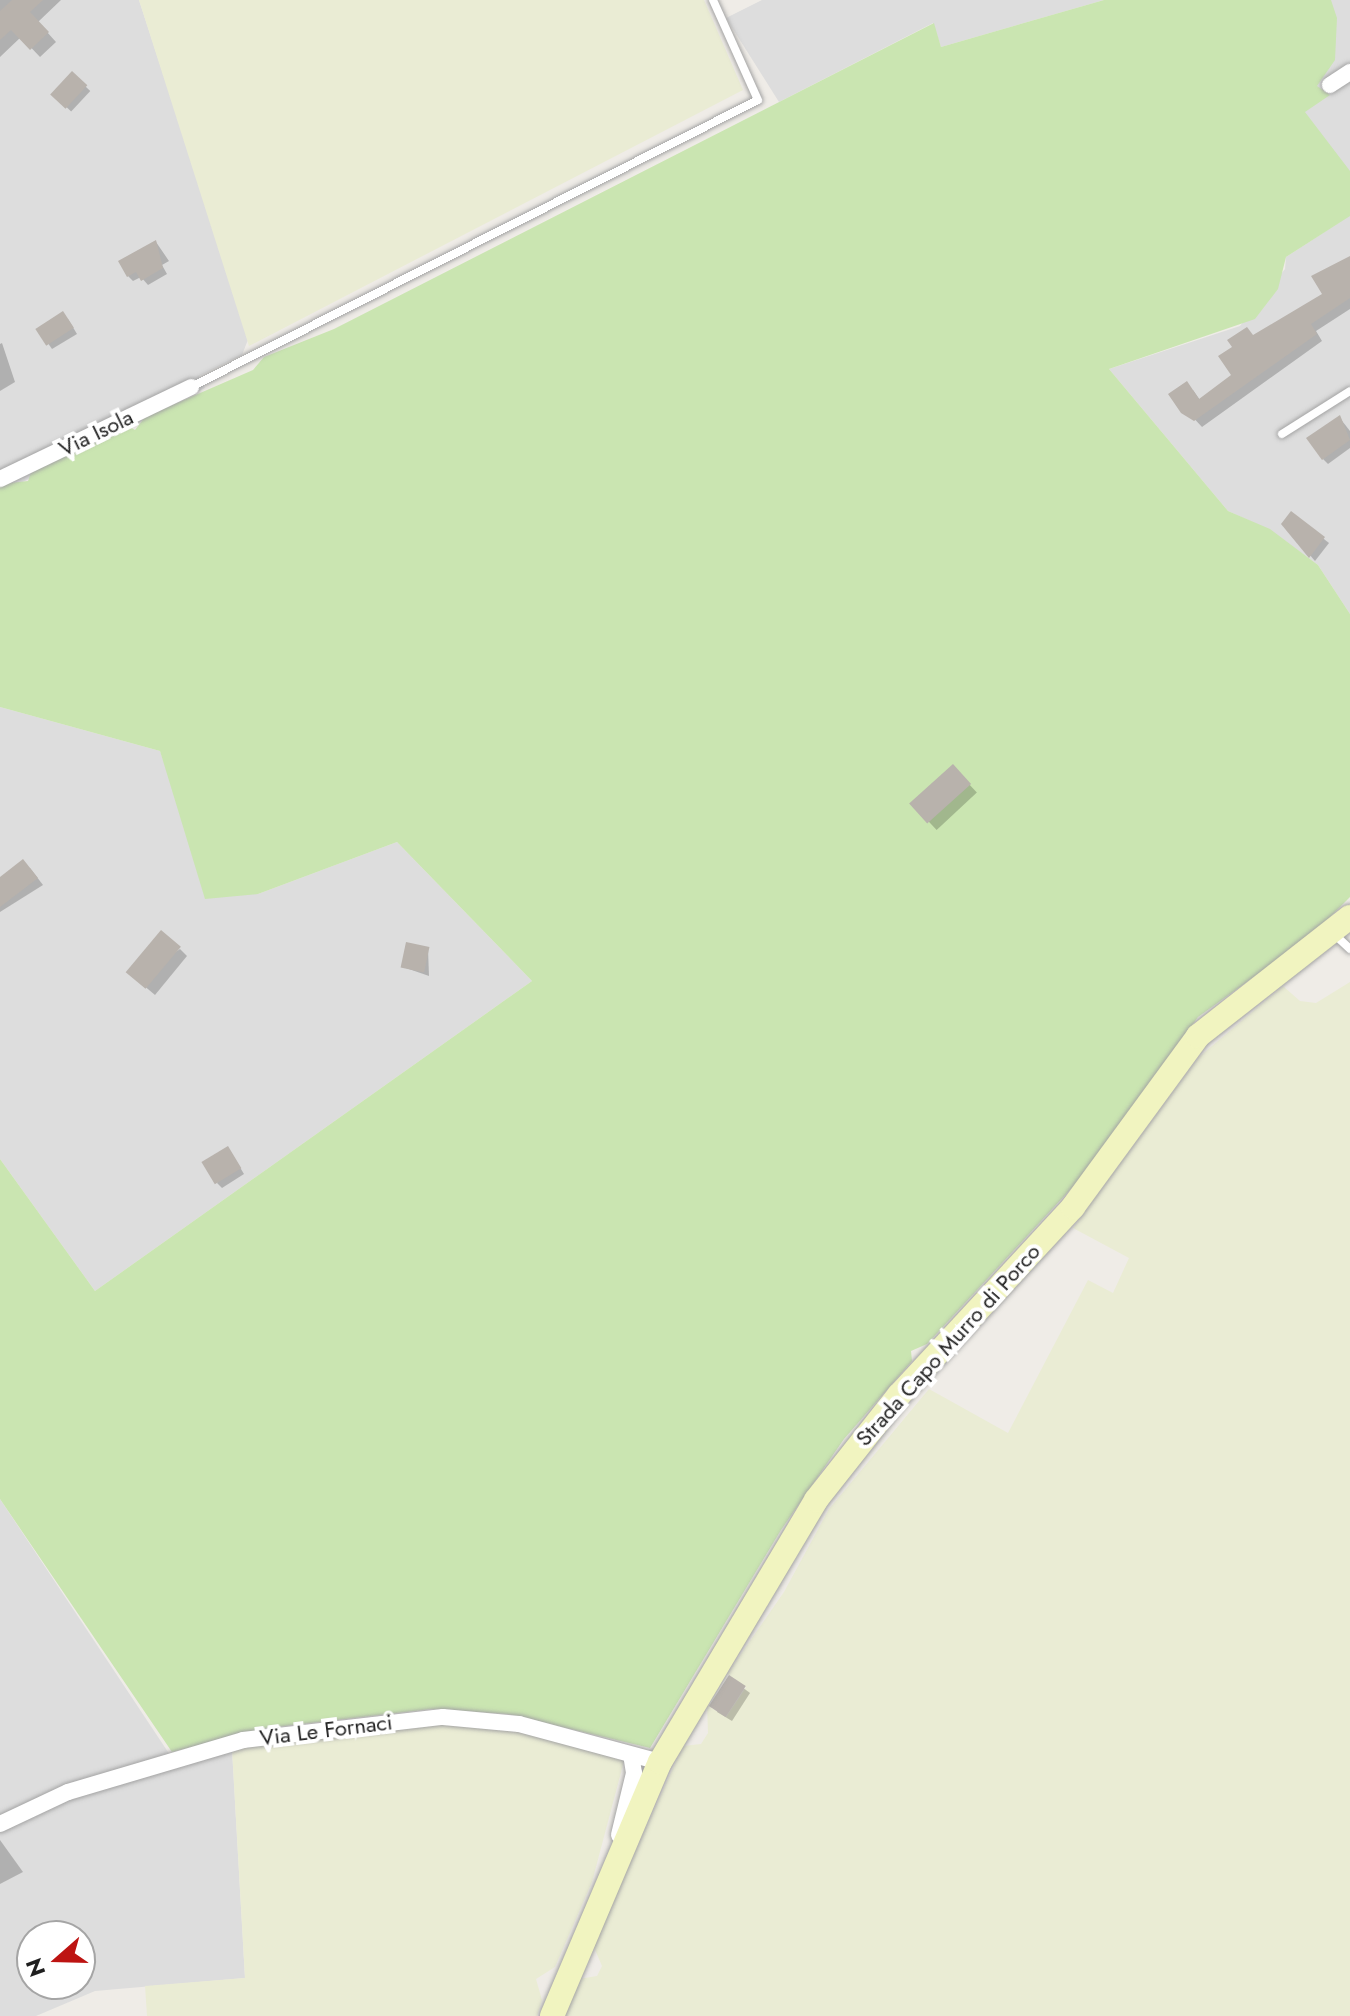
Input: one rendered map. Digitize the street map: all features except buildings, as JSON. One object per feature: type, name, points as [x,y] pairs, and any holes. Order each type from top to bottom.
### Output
[{"type":"street","points":[[1330,85],[1350,72]]},
{"type":"street","name":"Via Isola","points":[[0,479],[191,387]]},
{"type":"street","name":"Strada Capo Murro di Porco","points":[[552,2016],[660,1762],[763,1583],[863,1439],[1073,1207],[1198,1036],[1344,933]]},
{"type":"street","name":"Via Le Fornaci","points":[[0,1824],[174,1758],[243,1740],[443,1717],[519,1724],[660,1762]]},
{"type":"street","points":[[608,1882],[634,1773],[631,1755]]},
{"type":"lane","points":[[191,387],[758,100],[713,0]]},
{"type":"lane","points":[[1282,434],[1350,391]]},
{"type":"shaded area","points":[[0,0],[139,0],[249,337],[242,355],[199,376],[205,388],[19,484],[0,484]]},
{"type":"shaded area","points":[[762,0],[1104,0],[941,47],[933,23],[779,102],[726,18]]},
{"type":"shaded area","points":[[1220,0],[1350,0],[1350,614],[1318,565],[1270,530],[1228,511],[1109,369],[1240,326],[1285,269],[1286,257],[1340,222]]},
{"type":"shaded area","points":[[0,707],[160,751],[176,796],[258,894],[397,842],[532,981],[95,1291],[0,1159]]},
{"type":"shaded area","points":[[0,1499],[176,1764],[232,1749],[245,1978],[96,1991],[96,1920],[16,1920],[16,2000],[74,2000],[36,2016],[0,2016]]},
{"type":"green space","points":[[139,0],[704,0],[743,90],[249,346]]},
{"type":"green space","points":[[1104,0],[1331,0],[1337,18],[1335,60],[1317,86],[1330,95],[1305,112],[1350,171],[1350,216],[1286,257],[1278,289],[1255,319],[1109,369],[1228,511],[1270,529],[1318,565],[1350,614],[1350,897],[1312,935],[1198,1017],[1080,1179],[927,1344],[911,1351],[912,1361],[844,1439],[781,1530],[650,1748],[508,1714],[431,1709],[267,1728],[172,1752],[0,1499],[0,1159],[95,1291],[532,981],[397,842],[258,894],[205,899],[160,751],[0,707],[0,484],[28,481],[33,467],[126,425],[135,430],[145,417],[253,370],[264,357],[334,329],[934,23],[941,47]]},
{"type":"green space","points":[[1350,982],[1350,2016],[564,2016],[579,1979],[597,1976],[602,1966],[593,1945],[683,1746],[701,1744],[708,1733],[707,1705],[726,1717],[746,1687],[727,1674],[784,1592],[829,1509],[929,1389],[1008,1433],[1088,1280],[1113,1293],[1129,1258],[1073,1228],[1199,1057],[1283,986],[1300,1001],[1316,1003]]},
{"type":"green space","points":[[443,1724],[538,1734],[624,1761],[592,1882],[555,1967],[536,1979],[542,2000],[537,2016],[147,2016],[145,1986],[245,1978],[232,1749]]}]
